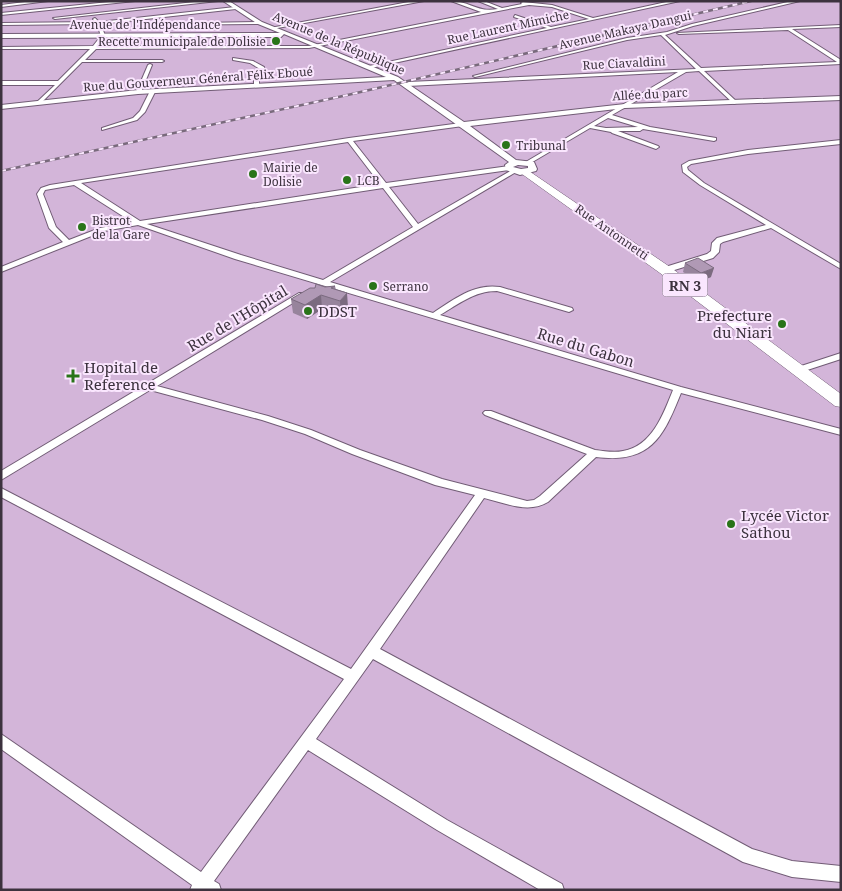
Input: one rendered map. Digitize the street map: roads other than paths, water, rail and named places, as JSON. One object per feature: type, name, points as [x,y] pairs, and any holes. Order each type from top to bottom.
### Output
[{"type":"highway","name":"Rue Antonnetti","points":[[518,167],[665,270],[841,402]]},
{"type":"street","points":[[1,6],[46,1]]},
{"type":"street","points":[[1,14],[88,3],[133,1]]},
{"type":"street","points":[[1,24],[216,1]]},
{"type":"street","name":"Avenue de la République","points":[[225,1],[260,23],[371,67],[408,84],[518,167]]},
{"type":"street","points":[[272,28],[422,1]]},
{"type":"street","points":[[452,1],[486,13]]},
{"type":"street","points":[[480,1],[503,9]]},
{"type":"street","points":[[517,1],[528,4]]},
{"type":"street","points":[[1,48],[318,46],[528,4],[564,1]]},
{"type":"street","points":[[657,1],[666,4]]},
{"type":"street","name":"Rue Laurent Mimiche","points":[[371,67],[678,1]]},
{"type":"street","name":"Avenue Makaya Dangui","points":[[458,81],[627,39],[665,33],[798,1]]},
{"type":"street","points":[[40,102],[94,48],[103,36],[98,23],[91,14],[88,3]]},
{"type":"street","points":[[545,4],[592,19]]},
{"type":"street","points":[[98,23],[234,8]]},
{"type":"street","points":[[515,16],[551,28]]},
{"type":"street","points":[[1,24],[260,23]]},
{"type":"street","points":[[665,33],[790,30],[841,26]]},
{"type":"street","points":[[790,30],[841,62]]},
{"type":"street","points":[[665,33],[734,102]]},
{"type":"street","name":"Avenue de l'Indépendance","points":[[1,36],[289,35]]},
{"type":"street","points":[[235,60],[251,62],[262,68],[263,72],[256,78],[257,86]]},
{"type":"street","points":[[80,61],[162,61]]},
{"type":"street","name":"Rue Ciavaldini","points":[[408,84],[841,62]]},
{"type":"street","points":[[138,92],[150,65]]},
{"type":"street","name":"Rue de l'Hôpital","points":[[1,476],[518,167],[591,127],[685,70]]},
{"type":"street","name":"Rue du Gouverneur Général Félix Eboué","points":[[1,107],[138,92],[396,78]]},
{"type":"street","points":[[1,83],[58,83]]},
{"type":"street","points":[[104,129],[135,119],[142,112],[152,92]]},
{"type":"street","name":"Allée du parc","points":[[462,125],[625,106],[841,98]]},
{"type":"street","points":[[608,116],[649,129],[714,139]]},
{"type":"street","points":[[66,242],[53,228],[40,194],[43,189],[74,182],[349,140],[462,125]]},
{"type":"street","points":[[591,127],[606,130],[656,147]]},
{"type":"street","points":[[606,130],[649,129]]},
{"type":"street","points":[[349,140],[417,227]]},
{"type":"street","points":[[841,142],[748,152],[689,163],[684,166],[685,171],[702,184],[841,267]]},
{"type":"street","points":[[1,270],[102,229],[385,185],[518,167]]},
{"type":"street","points":[[74,182],[140,224]]},
{"type":"street","name":"Rue du Gabon","points":[[140,224],[238,257],[678,389],[841,432]]},
{"type":"street","points":[[665,270],[710,256],[715,252],[716,243],[720,240],[770,226]]},
{"type":"street","points":[[435,315],[474,291],[485,288],[497,289],[569,310]]},
{"type":"street","points":[[798,370],[841,356]]},
{"type":"street","points":[[149,387],[265,418],[308,432],[356,452],[439,482],[527,506],[536,504],[544,499],[594,454]]},
{"type":"street","points":[[488,413],[594,454],[622,455],[640,449],[654,438],[661,428],[678,389]]},
{"type":"street","points":[[1,492],[354,677]]},
{"type":"street","points":[[1,742],[205,887],[482,493]]},
{"type":"street","points":[[371,651],[749,856],[792,869],[841,874]]},
{"type":"street","points":[[306,741],[442,825],[556,890]]},
{"type":"railway","points":[[1,171],[352,94],[751,1]]},
{"type":"place","name":"Recette municipale de Dolisie","points":[[276,41]]},
{"type":"place","name":"Tribunal","points":[[506,145]]},
{"type":"place","name":"Mairie de Dolisie","points":[[253,174]]},
{"type":"place","name":"LCB","points":[[347,180]]},
{"type":"place","name":"Bistrot de la Gare","points":[[82,227]]},
{"type":"place","name":"Serrano","points":[[373,286]]},
{"type":"place","name":"DDST","points":[[308,311]]},
{"type":"place","name":"Prefecture du Niari","points":[[782,324]]},
{"type":"place","name":"Hopital de Reference","points":[[73,376]]},
{"type":"place","name":"Lycée Victor Sathou","points":[[731,524]]}]
